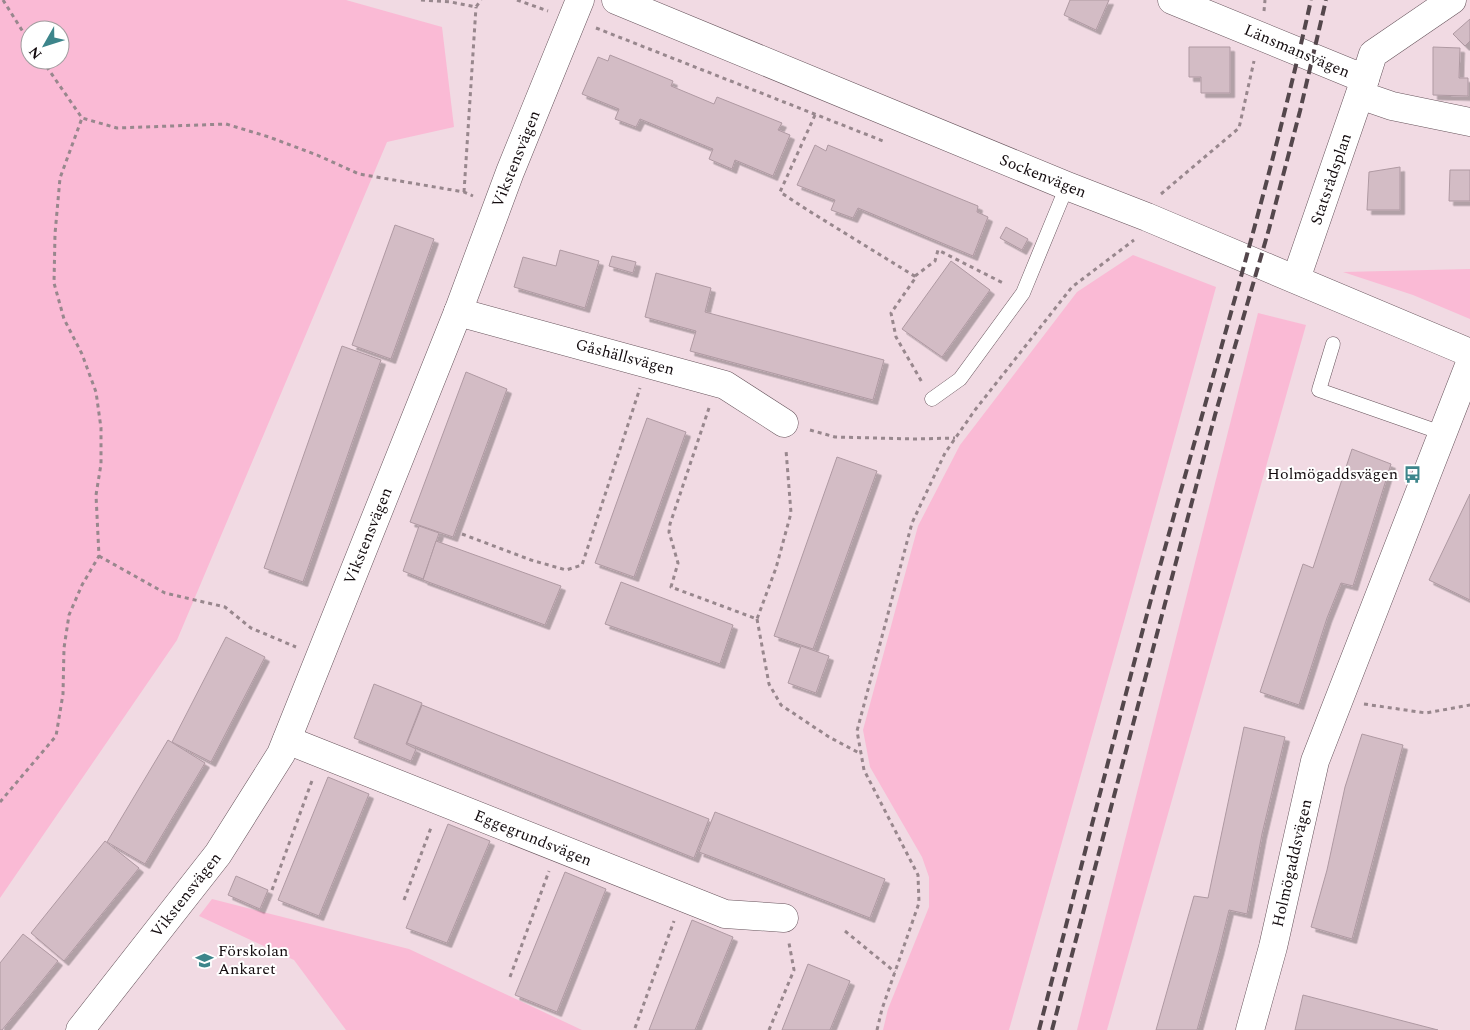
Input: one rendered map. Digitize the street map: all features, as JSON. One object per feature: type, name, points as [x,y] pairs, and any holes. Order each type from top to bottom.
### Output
[{"type":"street","name":"Vikstensvägen","points":[[80,1030],[218,854],[281,754],[458,312],[498,204],[580,0]]},
{"type":"street","name":"Sockenvägen","points":[[616,0],[1067,186],[1147,217],[1470,353]]},
{"type":"street","name":"Länsmansvägen","points":[[1172,0],[1260,35],[1363,87],[1373,54],[1452,0]]},
{"type":"street","points":[[1363,87],[1392,106],[1470,122]]},
{"type":"street","name":"Statsrådsplan","points":[[1296,279],[1363,87]]},
{"type":"street","name":"Gåshällsvägen","points":[[458,312],[725,384],[784,423]]},
{"type":"street","name":"Holmögaddsvägen","points":[[1250,1030],[1273,947],[1315,762],[1470,363]]},
{"type":"street","name":"Eggegrundsvägen","points":[[287,740],[725,914],[784,918]]},
{"type":"lane","points":[[932,399],[960,379],[1023,293],[1067,186]]},
{"type":"lane","points":[[1333,344],[1319,390],[1442,433]]},
{"type":"path","points":[[3,0],[20,28]]},
{"type":"path","points":[[421,0],[451,2],[476,7]]},
{"type":"path","points":[[464,192],[476,7],[481,0]]},
{"type":"path","points":[[878,1030],[882,1009],[920,903],[918,875],[864,770],[857,731],[912,523],[945,453],[975,410],[1072,287],[1134,241],[1156,198],[1239,128],[1260,35],[1265,0]]},
{"type":"path","points":[[49,70],[82,118],[117,128],[226,124],[317,155],[359,174],[464,192],[498,204]]},
{"type":"path","points":[[815,114],[780,192],[915,276]]},
{"type":"path","points":[[0,802],[56,736],[63,694],[64,648],[69,616],[82,585],[99,556],[96,495],[101,464],[102,428],[96,392],[82,354],[64,319],[54,283],[55,234],[60,178],[82,118]]},
{"type":"path","points":[[932,399],[896,337],[891,313],[915,276],[935,261],[938,250],[1023,293]]},
{"type":"path","points":[[462,534],[531,560],[566,570],[582,565],[648,364]]},
{"type":"path","points":[[718,382],[670,524],[669,532],[678,563],[671,587],[757,619]]},
{"type":"path","points":[[861,754],[829,737],[781,705],[768,684],[757,619],[776,568],[791,513],[784,423],[835,437],[956,438]]},
{"type":"path","points":[[99,556],[165,593],[226,607],[251,628],[320,656]]},
{"type":"path","points":[[1338,701],[1426,713],[1470,705]]},
{"type":"path","points":[[272,890],[322,754]]},
{"type":"path","points":[[404,900],[441,801]]},
{"type":"path","points":[[510,977],[558,847]]},
{"type":"path","points":[[635,1028],[683,897]]},
{"type":"path","points":[[769,1030],[794,970],[784,918]]},
{"type":"path","points":[[845,931],[895,972]]},
{"type":"shaded area","points":[[0,0],[346,0],[442,27],[454,127],[387,142],[177,640],[0,898]]},
{"type":"shaded area","points":[[1133,255],[1216,287],[1009,1030],[883,1030],[888,1009],[929,907],[929,877],[922,857],[870,767],[863,730],[918,526],[960,445],[1077,292]]},
{"type":"shaded area","points":[[1470,269],[1470,319],[1413,295],[1343,272]]},
{"type":"shaded area","points":[[1258,313],[1306,325],[1107,1030],[1077,1030]]},
{"type":"shaded area","points":[[212,899],[409,949],[582,1030],[346,1030],[294,960],[199,916]]},
{"type":"building","points":[[1070,0],[1109,0],[1096,30],[1064,15]]},
{"type":"building","points":[[1470,19],[1470,41],[1465,46],[1453,34]]},
{"type":"building","points":[[1189,47],[1230,47],[1230,93],[1201,93],[1201,77],[1189,77]]},
{"type":"building","points":[[1433,47],[1460,48],[1459,78],[1468,78],[1468,96],[1433,95]]},
{"type":"building","points":[[610,55],[673,81],[671,86],[714,104],[717,97],[782,123],[778,130],[790,135],[773,176],[735,160],[732,169],[709,159],[713,149],[640,119],[636,127],[615,119],[619,109],[582,94],[598,57],[608,61]]},
{"type":"building","points":[[815,145],[826,151],[828,145],[978,206],[977,212],[988,217],[973,256],[858,208],[853,218],[831,210],[835,200],[797,185]]},
{"type":"building","points":[[1400,167],[1400,210],[1367,210],[1369,172]]},
{"type":"building","points":[[1450,170],[1470,170],[1470,201],[1449,201]]},
{"type":"building","points":[[395,225],[434,239],[391,359],[352,345]]},
{"type":"building","points":[[1006,227],[1028,239],[1022,250],[1000,238]]},
{"type":"building","points":[[560,250],[599,261],[585,308],[514,287],[523,257],[556,266]]},
{"type":"building","points":[[612,256],[636,262],[633,273],[609,266]]},
{"type":"building","points":[[951,261],[990,290],[942,357],[902,329]]},
{"type":"building","points":[[656,273],[711,288],[705,312],[884,360],[873,400],[690,351],[696,331],[645,317]]},
{"type":"building","points":[[342,346],[381,360],[303,582],[264,568]]},
{"type":"building","points":[[466,372],[507,389],[453,537],[410,522]]},
{"type":"building","points":[[647,418],[686,432],[634,577],[595,563]]},
{"type":"building","points":[[1352,449],[1391,464],[1353,586],[1341,583],[1327,618],[1299,705],[1260,692],[1303,564],[1313,568]]},
{"type":"building","points":[[837,457],[877,471],[813,649],[774,636]]},
{"type":"building","points":[[1470,494],[1470,600],[1429,580]]},
{"type":"building","points":[[419,526],[439,533],[423,579],[403,571]]},
{"type":"building","points":[[436,541],[561,586],[545,625],[423,580]]},
{"type":"building","points":[[621,582],[733,625],[720,664],[605,624]]},
{"type":"building","points":[[226,637],[265,657],[211,762],[172,742]]},
{"type":"building","points":[[801,646],[829,656],[816,693],[788,683]]},
{"type":"building","points":[[374,684],[422,703],[406,744],[416,749],[411,761],[354,738]]},
{"type":"building","points":[[422,705],[709,819],[694,858],[407,743]]},
{"type":"building","points":[[1244,727],[1285,737],[1262,834],[1247,914],[1229,910],[1197,1030],[1156,1030],[1194,896],[1208,898]]},
{"type":"building","points":[[1362,734],[1403,745],[1352,939],[1311,927],[1327,870],[1345,787]]},
{"type":"building","points":[[168,740],[205,763],[145,864],[107,842]]},
{"type":"building","points":[[328,777],[369,794],[319,916],[278,900]]},
{"type":"building","points":[[715,812],[885,879],[870,918],[699,852]]},
{"type":"building","points":[[448,824],[490,841],[447,943],[406,928]]},
{"type":"building","points":[[105,841],[139,868],[64,961],[31,933]]},
{"type":"building","points":[[565,872],[606,889],[557,1012],[515,995]]},
{"type":"building","points":[[236,876],[268,890],[260,909],[228,895]]},
{"type":"building","points":[[692,920],[733,937],[695,1030],[649,1030]]},
{"type":"building","points":[[23,934],[58,961],[2,1030],[0,1030],[0,963]]},
{"type":"building","points":[[808,964],[850,981],[830,1030],[782,1030]]},
{"type":"building","points":[[1303,995],[1438,1030],[1295,1030]]},
{"type":"railway","points":[[1039,1030],[1149,608],[1260,207],[1311,0]]},
{"type":"railway","points":[[1052,1030],[1215,415],[1269,229],[1300,111],[1326,0]]},
{"type":"place","name":"Holmögaddsvägen","points":[[1412,474]]},
{"type":"place","name":"Förskolan Ankaret","points":[[204,960]]}]
